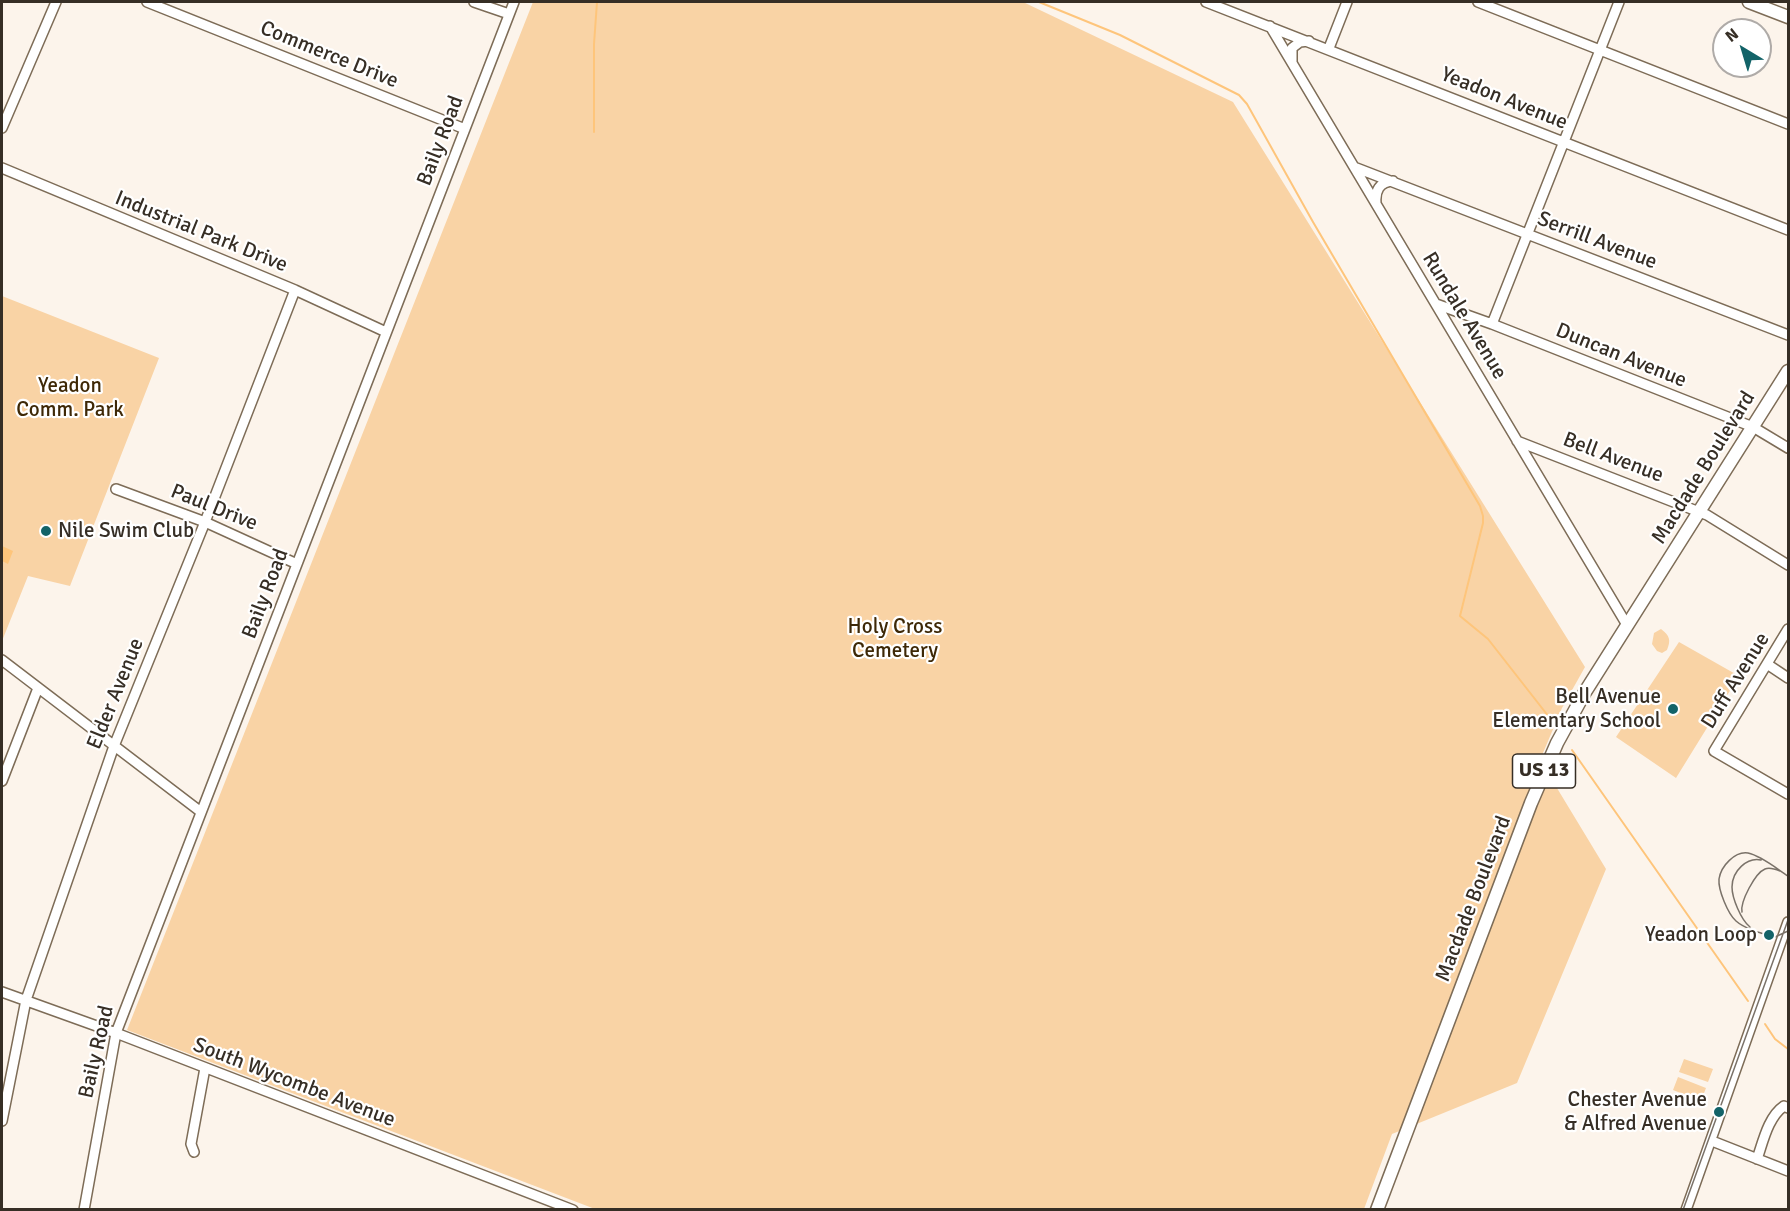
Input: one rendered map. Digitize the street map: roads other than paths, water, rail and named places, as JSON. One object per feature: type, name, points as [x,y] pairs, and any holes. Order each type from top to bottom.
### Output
[{"type":"main road","points":[[1749,2],[1788,17]]},
{"type":"main road","name":"Macdade Boulevard","points":[[1377,1209],[1548,763],[1575,709],[1788,371]]},
{"type":"street","points":[[2,128],[56,2]]},
{"type":"street","name":"Commerce Drive","points":[[147,2],[465,129]]},
{"type":"street","points":[[474,2],[509,14]]},
{"type":"street","name":"Baily Road","points":[[84,1209],[116,1033],[514,2]]},
{"type":"street","name":"Yeadon Avenue","points":[[1206,2],[1329,48],[1788,230]]},
{"type":"street","points":[[1329,48],[1347,2]]},
{"type":"street","points":[[1478,2],[1788,124]]},
{"type":"street","points":[[1492,324],[1619,2]]},
{"type":"street","name":"Rundale Avenue","points":[[1270,26],[1627,625]]},
{"type":"street","points":[[1292,63],[1291,55],[1294,46],[1303,41],[1311,41]]},
{"type":"street","name":"Serrill Avenue","points":[[1354,167],[1393,180],[1788,335]]},
{"type":"street","name":"Industrial Park Drive","points":[[2,168],[296,290],[386,332]]},
{"type":"street","points":[[1377,206],[1376,196],[1379,187],[1393,180]]},
{"type":"street","name":"Elder Avenue","points":[[2,1121],[26,1000],[114,746],[296,290]]},
{"type":"street","name":"Duncan Avenue","points":[[1436,304],[1753,427],[1788,448]]},
{"type":"street","name":"Bell Avenue","points":[[1517,441],[1699,511],[1788,565]]},
{"type":"street","name":"Paul Drive","points":[[116,489],[205,522],[297,564]]},
{"type":"street","name":"Duff Avenue","points":[[1788,629],[1714,751],[1788,794]]},
{"type":"street","points":[[2,660],[201,812]]},
{"type":"street","points":[[1767,664],[1788,678]]},
{"type":"street","points":[[2,781],[38,688]]},
{"type":"street","points":[[1686,1209],[1788,923]]},
{"type":"street","name":"South Wycombe Avenue","points":[[2,992],[116,1033],[573,1209]]},
{"type":"street","points":[[194,1152],[191,1144],[205,1068]]},
{"type":"street","points":[[1757,1159],[1772,1120],[1780,1109],[1784,1106],[1788,1108]]},
{"type":"street","points":[[1712,1141],[1788,1171]]},
{"type":"waterway","points":[[594,132],[594,44],[597,2]]},
{"type":"waterway","points":[[1039,2],[1120,35],[1239,95],[1247,104],[1313,222],[1480,506],[1483,523],[1460,616],[1488,639],[1549,717]]},
{"type":"waterway","points":[[1572,750],[1748,1001]]},
{"type":"waterway","points":[[1765,1024],[1775,1039],[1788,1049]]},
{"type":"tram line","points":[[1788,876],[1759,857],[1743,853],[1729,860],[1719,879],[1727,908],[1740,924],[1775,937],[1788,931]]},
{"type":"tram line","points":[[1750,927],[1735,903],[1732,887],[1741,866],[1751,861],[1761,860]]},
{"type":"tram line","points":[[1742,912],[1746,895],[1757,876],[1767,868],[1780,871]]},
{"type":"tram line","points":[[1683,1210],[1788,920]]},
{"type":"place","name":"Nile Swim Club","points":[[46,531]]},
{"type":"place","name":"Bell Avenue Elementary School","points":[[1673,709]]},
{"type":"place","name":"Yeadon Loop","points":[[1769,935]]},
{"type":"place","name":"Chester Avenue & Alfred Avenue","points":[[1719,1112]]},
{"type":"park label","name":"Yeadon Comm. Park","points":[[70,398]]},
{"type":"park label","name":"Holy Cross Cemetery","points":[[895,639]]}]
